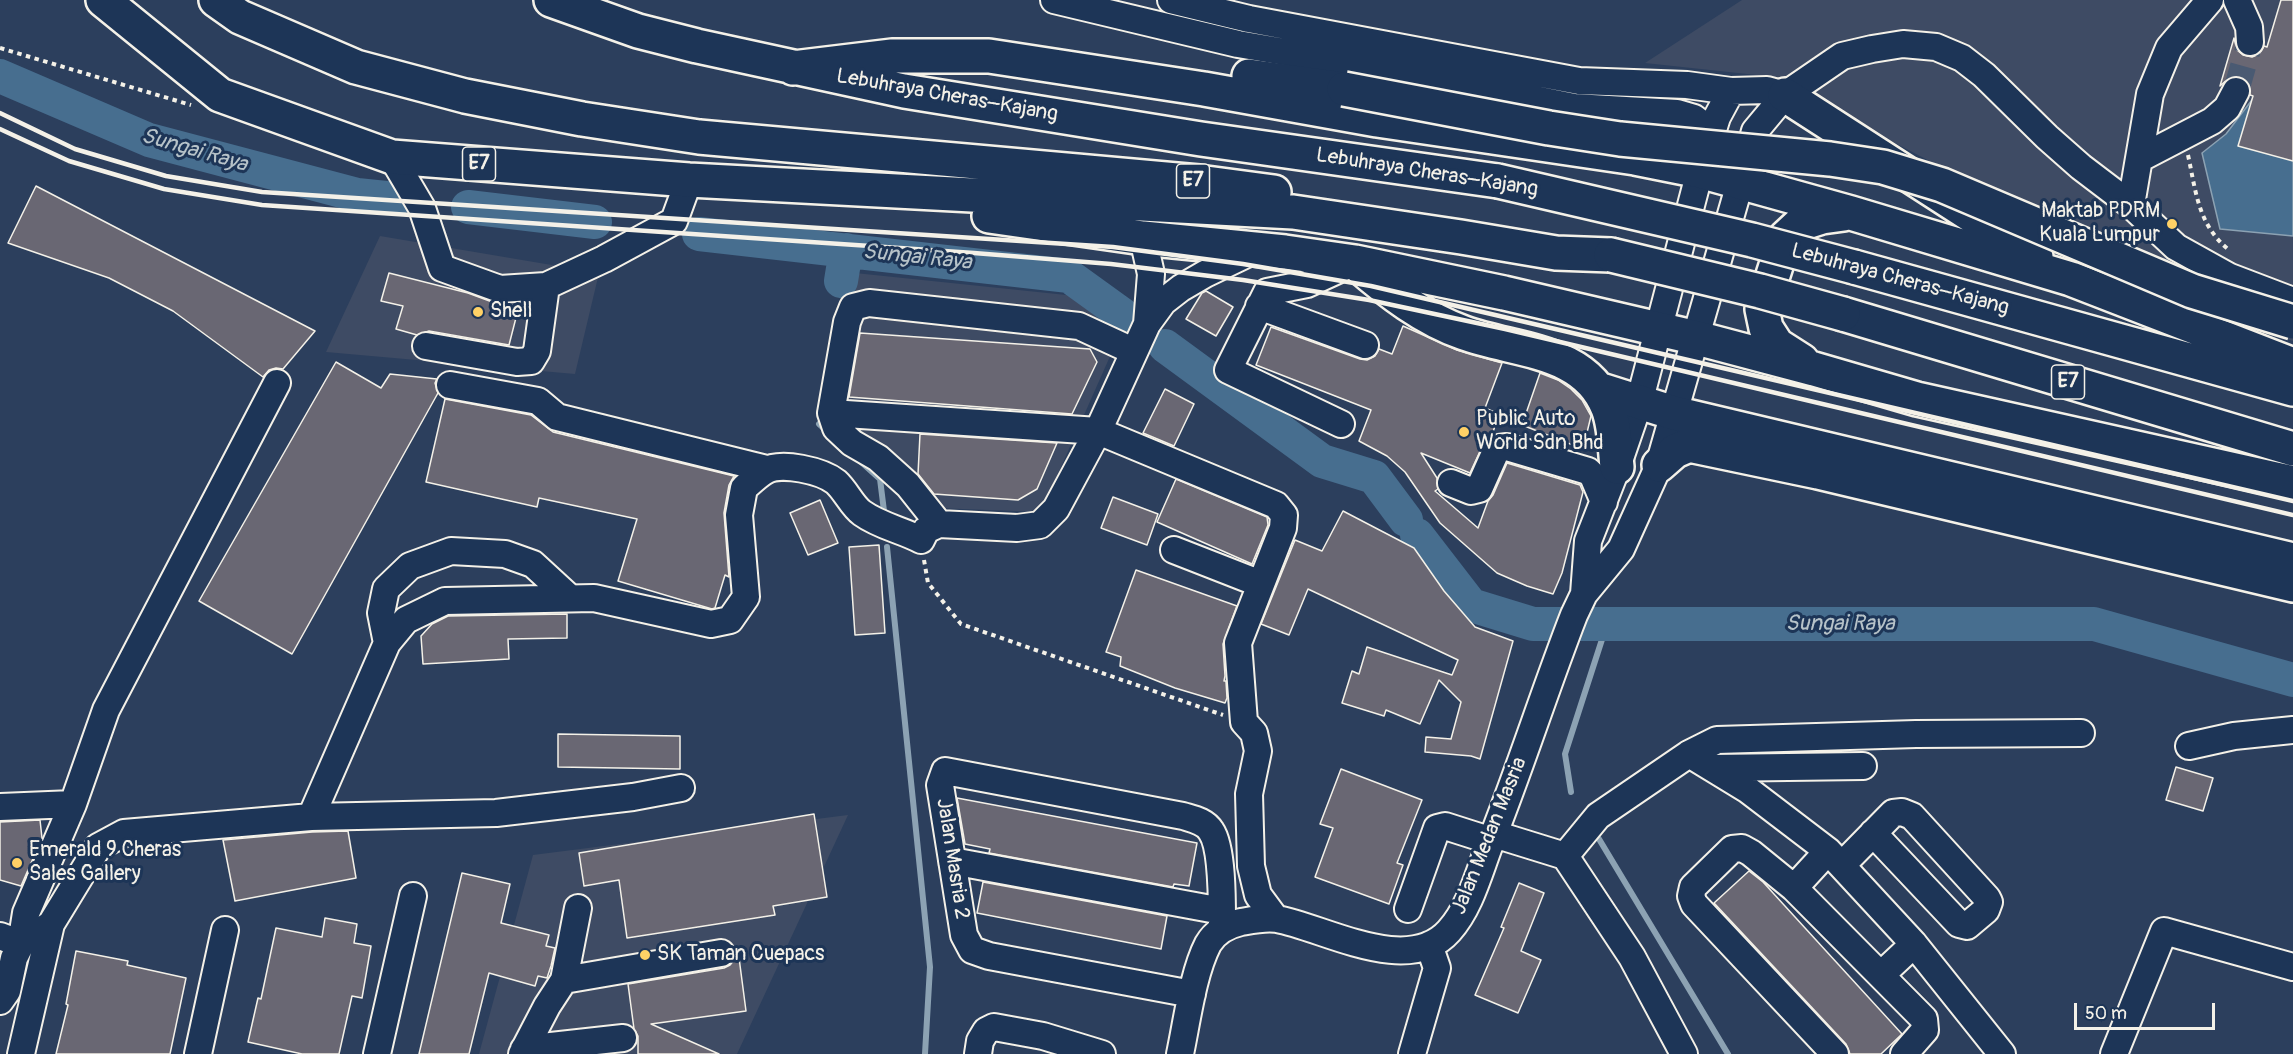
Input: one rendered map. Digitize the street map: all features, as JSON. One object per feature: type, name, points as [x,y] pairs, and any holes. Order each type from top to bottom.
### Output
[{"type":"highway","name":"E7","points":[[102,0],[220,95],[392,157],[689,180],[1293,212],[1461,237],[1556,254],[1611,255]]},
{"type":"highway","name":"E7","points":[[216,0],[240,17],[356,67],[454,93],[594,121],[699,137],[768,144],[1199,182],[1558,232],[1611,255],[1760,291],[1843,314],[2293,449]]},
{"type":"highway","name":"Lebuhraya Cheras–Kajang","points":[[551,0],[638,31],[793,68],[904,91],[1178,135],[1498,181],[1730,234],[2293,389]]},
{"type":"highway","points":[[793,68],[892,56],[989,57],[1700,171],[1851,213],[2071,279],[2293,365]]},
{"type":"highway","points":[[1143,80],[1254,76],[1344,88],[1549,128],[1620,139],[1830,159],[1883,167],[1942,185],[2192,291],[2293,322]]},
{"type":"highway","points":[[1785,96],[1947,202],[2071,279]]},
{"type":"highway","points":[[898,192],[957,211],[1143,238],[1257,249],[1355,262],[1504,293],[1697,338],[1917,399],[2293,483]]},
{"type":"highway","points":[[1814,369],[1777,345],[1766,328],[1762,309],[1785,238],[1800,224],[1822,217],[1851,213]]},
{"type":"highway","points":[[1355,262],[1385,289],[1420,312],[1463,333],[1557,358],[1580,369],[1598,389],[1608,409],[1614,434],[1617,467]]},
{"type":"highway","points":[[1598,389],[1674,413],[2293,560]]},
{"type":"highway","points":[[1659,465],[1675,451],[1689,445],[1818,472],[2293,585]]},
{"type":"highway","points":[[1818,472],[1923,483],[1965,483]]},
{"type":"street","points":[[1054,0],[1238,44],[1395,71],[1574,106],[1677,113],[1694,118],[1711,134]]},
{"type":"street","points":[[1171,0],[1249,19],[1579,81],[1687,85],[1731,91],[1767,90],[1785,96]]},
{"type":"street","points":[[2131,205],[2150,94],[2169,48],[2210,0]]},
{"type":"street","points":[[2237,0],[2248,27],[2250,42]]},
{"type":"street","name":"Jalan Medan Masria","points":[[1579,604],[1621,549],[1659,465],[1755,131],[1768,113],[1785,96],[1842,56],[1903,44],[1936,47],[1962,58],[1984,75],[2072,159],[2131,205],[2176,247],[2230,277],[2293,301]]},
{"type":"street","name":"Jalan Medan Masria","points":[[1222,920],[1234,924],[1275,918],[1380,949],[1407,951],[1428,945],[1449,932],[1463,910],[1493,838],[1559,653],[1579,604],[1588,541],[1639,403],[1700,171],[1716,117],[1731,91]]},
{"type":"street","points":[[2139,159],[2212,122],[2227,108],[2236,91]]},
{"type":"street","points":[[392,157],[422,208],[442,268],[500,289],[546,286],[674,221],[689,180]]},
{"type":"street","points":[[1143,238],[1151,274],[1147,324]]},
{"type":"street","points":[[450,385],[538,401],[557,417],[767,469],[795,467],[816,472],[834,481],[848,494],[860,512],[877,522],[903,530],[930,532],[1040,525],[1056,509],[1098,431],[1133,351],[1147,324],[1163,302],[1181,288],[1257,249]]},
{"type":"street","points":[[1341,424],[1228,370],[1267,292],[1307,284],[1355,262]]},
{"type":"street","points":[[426,346],[517,362],[531,361],[537,351],[546,286]]},
{"type":"street","points":[[930,532],[908,485],[878,458],[852,442],[836,428],[831,413],[847,322],[854,307],[869,303],[1079,326],[1133,351]]},
{"type":"street","points":[[1259,306],[1365,345]]},
{"type":"street","points":[[0,1001],[7,991],[9,950],[74,804],[106,710],[277,383]]},
{"type":"street","points":[[831,413],[1098,431],[1276,505],[1284,515],[1283,528],[1238,643],[1244,722],[1254,733],[1258,751],[1249,794],[1251,866],[1257,895],[1275,918]]},
{"type":"street","points":[[1452,483],[1471,491],[1479,489],[1496,451],[1507,447],[1588,471],[1593,476],[1604,501]]},
{"type":"street","points":[[311,817],[387,643],[406,620],[445,601],[594,598],[711,624],[730,620],[746,597],[739,515],[744,488],[767,469]]},
{"type":"street","points":[[1174,550],[1261,584]]},
{"type":"street","points":[[387,643],[381,613],[386,589],[410,566],[451,551],[505,554],[533,564],[570,598]]},
{"type":"street","points":[[2188,746],[2234,736],[2293,730]]},
{"type":"street","points":[[1565,856],[1598,816],[1689,754],[1717,740],[1916,734],[2081,733]]},
{"type":"street","points":[[1689,754],[1748,790],[1835,858],[1914,944],[2002,1054]]},
{"type":"street","points":[[1712,768],[1863,766]]},
{"type":"street","name":"Jalan Masria 2","points":[[1192,994],[989,956],[972,950],[964,935],[940,785],[945,771],[1183,816],[1202,822],[1211,830],[1217,845],[1222,920]]},
{"type":"street","points":[[21,1054],[51,924],[98,847],[124,833],[311,817],[496,813],[633,797],[681,788]]},
{"type":"street","points":[[0,807],[74,804]]},
{"type":"street","points":[[1794,888],[1873,833],[1893,813],[1902,812],[1912,816],[1987,898],[1989,902],[1986,910],[1967,926],[1959,924],[1873,833]]},
{"type":"street","points":[[1408,909],[1437,828],[1445,826],[1565,856],[1632,957],[1684,1054]]},
{"type":"street","points":[[1835,1054],[1694,904],[1691,896],[1693,887],[1732,849],[1742,848],[1751,853],[1794,888],[1923,1019],[1925,1030],[1904,1054]]},
{"type":"street","points":[[952,861],[1222,920],[1209,943],[1192,994],[1180,1054]]},
{"type":"street","points":[[377,1054],[413,896]]},
{"type":"street","points":[[523,1052],[546,1006],[564,980],[578,908]]},
{"type":"street","points":[[9,950],[51,924]]},
{"type":"street","points":[[198,1054],[225,930]]},
{"type":"street","points":[[2114,1054],[2164,931],[2293,967]]},
{"type":"street","points":[[1881,975],[1914,944]]},
{"type":"street","points":[[1412,1054],[1437,968],[1428,945]]},
{"type":"street","points":[[564,980],[721,953]]},
{"type":"street","points":[[978,1054],[980,1041],[986,1031],[994,1027],[1043,1036],[1095,1054]]},
{"type":"street","points":[[523,1052],[623,1038]]},
{"type":"path","points":[[0,48],[194,106]]},
{"type":"path","points":[[2184,137],[2203,216],[2209,230],[2232,252]]},
{"type":"path","points":[[930,532],[928,583],[961,624],[1244,722]]},
{"type":"shaded area","name":"Maktab PDRM Kuala Lumpur","points":[[1742,0],[2293,0],[2293,341],[2254,330],[1847,118],[1800,85],[1775,77],[1645,63]]},
{"type":"shaded area","points":[[2293,46],[2293,236],[2220,229],[2202,153],[2226,134]]},
{"type":"shaded area","points":[[380,236],[599,273],[575,374],[326,352]]},
{"type":"shaded area","points":[[855,273],[1076,296],[1123,327],[1041,512],[910,507],[826,423]]},
{"type":"shaded area","name":"SK Taman Cuepacs","points":[[848,815],[737,1054],[479,1054],[533,855]]},
{"type":"building","points":[[2281,0],[2293,0],[2293,161],[2238,146],[2253,96],[2250,95],[2249,84],[2236,76],[2229,78],[2220,86],[2234,38],[2237,50],[2243,55],[2252,57],[2259,54],[2264,46],[2267,47]]},
{"type":"building","points":[[36,186],[315,331],[283,369],[269,370],[263,377],[173,311],[109,278],[8,243]]},
{"type":"building","points":[[389,273],[468,293],[495,303],[519,306],[509,345],[429,331],[417,335],[396,329],[403,306],[381,301]]},
{"type":"building","points":[[1206,291],[1233,307],[1216,336],[1186,319],[1202,293]]},
{"type":"building","points":[[1403,326],[1457,350],[1502,363],[1485,408],[1499,414],[1492,435],[1483,445],[1470,473],[1421,453],[1437,478],[1438,489],[1435,491],[1478,528],[1488,501],[1507,463],[1580,485],[1583,492],[1562,573],[1553,594],[1497,573],[1440,523],[1405,472],[1387,456],[1359,441],[1371,410],[1256,365],[1271,327],[1367,360],[1375,356],[1379,349],[1392,354]]},
{"type":"building","points":[[860,333],[1090,349],[1097,362],[1072,414],[849,397]]},
{"type":"building","points":[[336,362],[381,388],[390,374],[437,379],[435,383],[438,393],[292,654],[199,601]]},
{"type":"building","points":[[1540,373],[1558,380],[1582,400],[1591,416],[1583,449],[1522,425]]},
{"type":"building","points":[[1165,389],[1194,404],[1174,446],[1143,433]]},
{"type":"building","points":[[445,399],[531,415],[553,432],[734,476],[729,485],[724,513],[729,577],[725,575],[715,608],[618,581],[637,519],[539,498],[537,507],[426,482]]},
{"type":"building","points":[[920,434],[1057,443],[1037,489],[1018,500],[934,494],[918,474]]},
{"type":"building","points":[[1176,479],[1267,517],[1268,525],[1252,564],[1157,522]]},
{"type":"building","points":[[1113,497],[1158,514],[1147,545],[1101,528]]},
{"type":"building","points":[[820,500],[838,543],[808,555],[790,513]]},
{"type":"building","points":[[1343,511],[1414,548],[1444,591],[1475,627],[1513,641],[1480,759],[1471,756],[1425,752],[1426,737],[1451,739],[1461,702],[1439,680],[1420,724],[1386,710],[1384,716],[1342,703],[1352,671],[1359,674],[1367,647],[1452,675],[1458,660],[1308,589],[1289,635],[1261,624],[1295,540],[1322,551]]},
{"type":"building","points":[[879,545],[885,633],[855,635],[849,547]]},
{"type":"building","points":[[1136,570],[1237,606],[1223,644],[1227,698],[1225,703],[1175,688],[1120,666],[1121,657],[1106,652]]},
{"type":"building","points":[[567,614],[567,638],[508,639],[509,659],[423,664],[421,636],[432,624],[448,616]]},
{"type":"building","points":[[558,734],[680,736],[680,769],[558,767]]},
{"type":"building","points":[[2176,767],[2213,778],[2203,811],[2166,800]]},
{"type":"building","points":[[1341,769],[1422,800],[1397,863],[1403,865],[1389,904],[1315,877],[1333,828],[1320,824]]},
{"type":"building","points":[[957,798],[1197,843],[1189,886],[1174,884],[1173,887],[989,853],[990,849],[965,844]]},
{"type":"building","points":[[814,814],[827,897],[773,906],[775,915],[627,938],[619,880],[584,886],[579,853]]},
{"type":"building","name":"Emerald 9 Cheras Sales Gallery","points":[[40,820],[42,838],[21,886],[0,880],[0,822]]},
{"type":"building","points":[[348,831],[356,878],[235,901],[223,840]]},
{"type":"building","points":[[1749,871],[1763,882],[1902,1034],[1881,1054],[1850,1054],[1846,1044],[1714,903]]},
{"type":"building","points":[[462,873],[510,884],[501,923],[549,935],[546,946],[555,948],[551,966],[547,978],[538,976],[535,986],[489,973],[469,1054],[419,1054]]},
{"type":"building","points":[[983,882],[1167,916],[1161,949],[977,913]]},
{"type":"building","points":[[1519,883],[1544,893],[1521,951],[1541,960],[1518,1013],[1475,995],[1504,928],[1501,927]]},
{"type":"building","points":[[325,918],[357,924],[354,943],[371,946],[362,998],[352,996],[339,1054],[302,1054],[248,1042],[258,998],[261,999],[276,928],[322,937]]},
{"type":"building","points":[[736,950],[738,950],[746,1011],[651,1024],[719,1054],[638,1054],[638,1036],[634,1029],[628,984],[724,968],[735,959]]},
{"type":"building","points":[[76,951],[128,961],[127,965],[186,978],[170,1054],[56,1054],[68,1005],[66,1004]]},
{"type":"waterway","name":"Sungai Raya","points":[[0,76],[149,140],[357,195],[396,199]]},
{"type":"waterway","name":"Sungai Raya","points":[[468,207],[595,222]]},
{"type":"waterway","name":"Sungai Raya","points":[[699,234],[1069,276],[1123,315]]},
{"type":"waterway","points":[[841,281],[846,250]]},
{"type":"waterway","name":"Sungai Raya","points":[[1165,346],[1322,461],[1374,477],[1406,520]]},
{"type":"waterway","points":[[819,424],[828,432]]},
{"type":"waterway","points":[[860,461],[880,479],[884,511]]},
{"type":"waterway","name":"Sungai Raya","points":[[1417,535],[1471,605],[1533,624],[2094,624],[2293,680]]},
{"type":"waterway","points":[[887,547],[930,967],[925,1054]]},
{"type":"waterway","points":[[1571,792],[1565,754],[1607,624]]},
{"type":"waterway","points":[[1599,839],[1728,1054]]},
{"type":"tunnel","points":[[2236,91],[2250,42]]},
{"type":"railway","points":[[0,113],[75,149],[166,176],[262,192],[1113,247],[1243,264],[1371,286],[2293,501]]},
{"type":"railway","points":[[0,129],[69,161],[164,189],[262,205],[1111,264],[1243,280],[1369,300],[1505,329],[2293,515]]},
{"type":"place","name":"Maktab PDRM Kuala Lumpur","points":[[2172,224]]},
{"type":"place","name":"Shell","points":[[478,312]]},
{"type":"place","name":"Public Auto World Sdn Bhd","points":[[1464,432]]},
{"type":"place","name":"Emerald 9 Cheras Sales Gallery","points":[[17,863]]},
{"type":"place","name":"SK Taman Cuepacs","points":[[645,955]]}]
